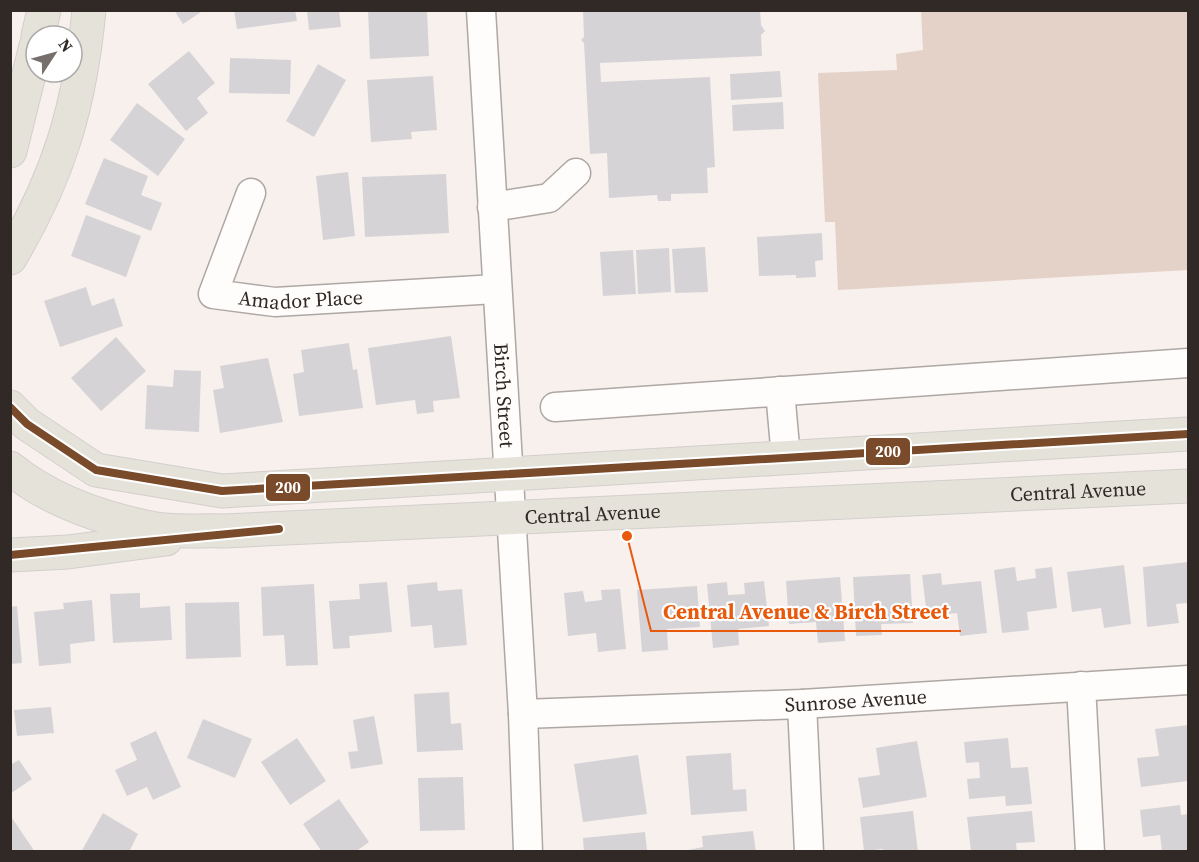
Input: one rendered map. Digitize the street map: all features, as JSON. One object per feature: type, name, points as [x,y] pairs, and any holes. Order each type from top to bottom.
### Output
[{"type":"main road","points":[[10,258],[58,164],[74,110],[89,10]]},
{"type":"main road","points":[[10,151],[27,84]]},
{"type":"main road","points":[[10,407],[27,424],[96,470],[222,491],[1188,434]]},
{"type":"main road","name":"Central Avenue","points":[[10,468],[27,481],[87,511],[152,528],[224,531],[1188,486]]},
{"type":"main road","points":[[10,555],[68,552],[224,531]]},
{"type":"street","name":"Birch Street","points":[[481,10],[523,714],[528,852]]},
{"type":"street","points":[[492,207],[549,198],[576,173]]},
{"type":"street","name":"Amador Place","points":[[251,193],[213,294],[275,302],[496,289]]},
{"type":"street","points":[[555,407],[1188,363]]},
{"type":"street","points":[[780,391],[786,458]]},
{"type":"street","name":"Sunrose Avenue","points":[[523,714],[802,704],[1188,681]]},
{"type":"street","points":[[1081,686],[1090,852]]},
{"type":"street","points":[[802,704],[809,852]]},
{"type":"shaded area","points":[[921,11],[1188,11],[1188,270],[838,290],[835,222],[825,222],[818,73],[897,70],[896,54],[923,50]]},
{"type":"building","points":[[174,10],[204,10],[183,24]]},
{"type":"building","points":[[234,10],[295,10],[297,21],[237,29]]},
{"type":"building","points":[[307,10],[339,10],[341,27],[309,30]]},
{"type":"building","points":[[368,10],[427,10],[429,56],[370,59]]},
{"type":"building","points":[[583,10],[760,10],[761,25],[765,31],[761,35],[762,56],[600,63],[601,82],[710,77],[715,167],[707,168],[708,193],[671,194],[671,201],[658,201],[657,195],[609,198],[607,153],[590,154],[584,43],[581,40],[584,37]]},
{"type":"building","points":[[189,51],[215,83],[197,98],[208,113],[186,131],[148,84]]},
{"type":"building","points":[[230,58],[291,60],[290,94],[229,93]]},
{"type":"building","points":[[318,64],[346,80],[314,137],[286,121]]},
{"type":"building","points":[[780,71],[782,97],[731,100],[730,74]]},
{"type":"building","points":[[433,76],[437,130],[411,132],[412,139],[371,142],[367,80]]},
{"type":"building","points":[[783,102],[784,129],[733,131],[732,105]]},
{"type":"building","points":[[137,103],[185,139],[158,176],[110,140]]},
{"type":"building","points":[[104,158],[148,176],[141,195],[162,203],[151,231],[85,204]]},
{"type":"building","points":[[348,172],[355,236],[323,240],[316,176]]},
{"type":"building","points":[[446,174],[449,233],[365,237],[362,177]]},
{"type":"building","points":[[86,215],[141,236],[126,277],[71,256]]},
{"type":"building","points":[[822,233],[823,260],[815,261],[816,277],[759,276],[757,237]]},
{"type":"building","points":[[705,247],[708,292],[675,293],[672,249]]},
{"type":"building","points":[[669,248],[671,292],[638,294],[636,250]]},
{"type":"building","points":[[633,250],[636,294],[603,296],[600,252]]},
{"type":"building","points":[[86,287],[92,306],[114,298],[123,326],[60,347],[44,301]]},
{"type":"building","points":[[451,336],[460,398],[433,401],[434,412],[417,414],[415,400],[376,405],[368,348]]},
{"type":"building","points":[[116,337],[146,371],[101,411],[71,378]]},
{"type":"building","points":[[349,343],[353,370],[357,369],[363,408],[299,416],[293,374],[304,372],[301,350]]},
{"type":"building","points":[[268,358],[283,422],[220,433],[213,390],[224,388],[220,366]]},
{"type":"building","points":[[174,370],[201,371],[199,432],[145,429],[147,385],[173,387]]},
{"type":"building","points":[[1188,562],[1188,603],[1176,604],[1179,623],[1147,627],[1143,567]]},
{"type":"building","points":[[1124,565],[1131,624],[1104,628],[1101,608],[1072,612],[1067,572]]},
{"type":"building","points":[[1015,567],[1017,581],[1036,578],[1035,569],[1052,567],[1057,608],[1027,612],[1029,630],[1002,633],[994,570]]},
{"type":"building","points":[[941,573],[942,585],[981,581],[987,633],[960,636],[957,613],[927,616],[922,575]]},
{"type":"building","points":[[910,574],[913,623],[881,624],[882,635],[856,636],[853,577]]},
{"type":"building","points":[[840,577],[845,641],[818,643],[816,622],[789,624],[786,581]]},
{"type":"building","points":[[764,581],[769,626],[738,629],[739,645],[713,648],[707,584],[727,582],[728,595],[745,594],[744,583]]},
{"type":"building","points":[[387,582],[392,632],[349,636],[350,648],[333,649],[329,601],[360,599],[359,584]]},
{"type":"building","points":[[437,582],[438,591],[462,589],[467,645],[434,648],[432,625],[411,627],[407,585]]},
{"type":"building","points":[[314,584],[318,665],[286,666],[284,635],[263,636],[261,587]]},
{"type":"building","points":[[697,586],[700,627],[667,629],[668,650],[642,652],[637,590]]},
{"type":"building","points":[[620,589],[626,649],[598,652],[596,633],[568,636],[564,593],[583,591],[585,602],[602,600],[601,590]]},
{"type":"building","points":[[140,593],[140,608],[170,606],[172,640],[113,643],[110,594]]},
{"type":"building","points":[[92,600],[95,641],[70,644],[71,663],[39,666],[34,612],[64,609],[63,603]]},
{"type":"building","points":[[239,602],[241,657],[186,659],[185,603]]},
{"type":"building","points":[[17,606],[22,663],[10,664],[10,607]]},
{"type":"building","points":[[449,692],[451,724],[461,723],[463,750],[417,752],[414,694]]},
{"type":"building","points":[[51,707],[54,733],[17,736],[14,710]]},
{"type":"building","points":[[374,716],[383,764],[351,769],[348,752],[358,751],[353,720]]},
{"type":"building","points":[[203,719],[252,739],[235,778],[187,758]]},
{"type":"building","points":[[1188,725],[1188,781],[1141,787],[1137,758],[1159,756],[1155,729]]},
{"type":"building","points":[[156,731],[181,787],[153,800],[147,787],[127,796],[115,770],[137,760],[130,743]]},
{"type":"building","points":[[297,738],[326,781],[290,805],[261,762]]},
{"type":"building","points":[[1008,738],[1011,768],[1028,767],[1032,804],[1006,806],[1005,796],[969,799],[967,779],[980,778],[979,762],[966,763],[964,742]]},
{"type":"building","points":[[917,741],[927,797],[863,808],[858,778],[880,775],[876,748]]},
{"type":"building","points":[[731,753],[733,790],[746,789],[747,811],[691,815],[686,756]]},
{"type":"building","points":[[638,755],[647,814],[583,822],[574,764]]},
{"type":"building","points":[[19,760],[32,779],[10,794],[10,765]]},
{"type":"building","points":[[463,777],[465,830],[420,831],[418,778]]},
{"type":"building","points":[[339,799],[369,842],[355,852],[322,852],[303,824]]},
{"type":"building","points":[[1180,805],[1181,815],[1188,814],[1188,852],[1162,852],[1160,835],[1143,837],[1140,810]]},
{"type":"building","points":[[913,811],[918,852],[884,852],[883,849],[864,851],[860,817]]},
{"type":"building","points":[[1032,811],[1035,842],[1016,843],[1017,852],[971,852],[967,817]]},
{"type":"building","points":[[103,813],[138,834],[129,852],[81,852]]},
{"type":"building","points":[[12,818],[35,852],[10,852]]},
{"type":"building","points":[[753,831],[756,852],[678,852],[703,847],[702,836]]},
{"type":"building","points":[[645,832],[647,851],[584,852],[583,838]]},
{"type":"transit line","name":"200","points":[[10,407],[27,424],[96,470],[222,491],[1188,434]]},
{"type":"transit line","name":"200","points":[[10,555],[279,529]]},
{"type":"place","name":"Central Avenue & Birch Street","points":[[627,536]]}]
